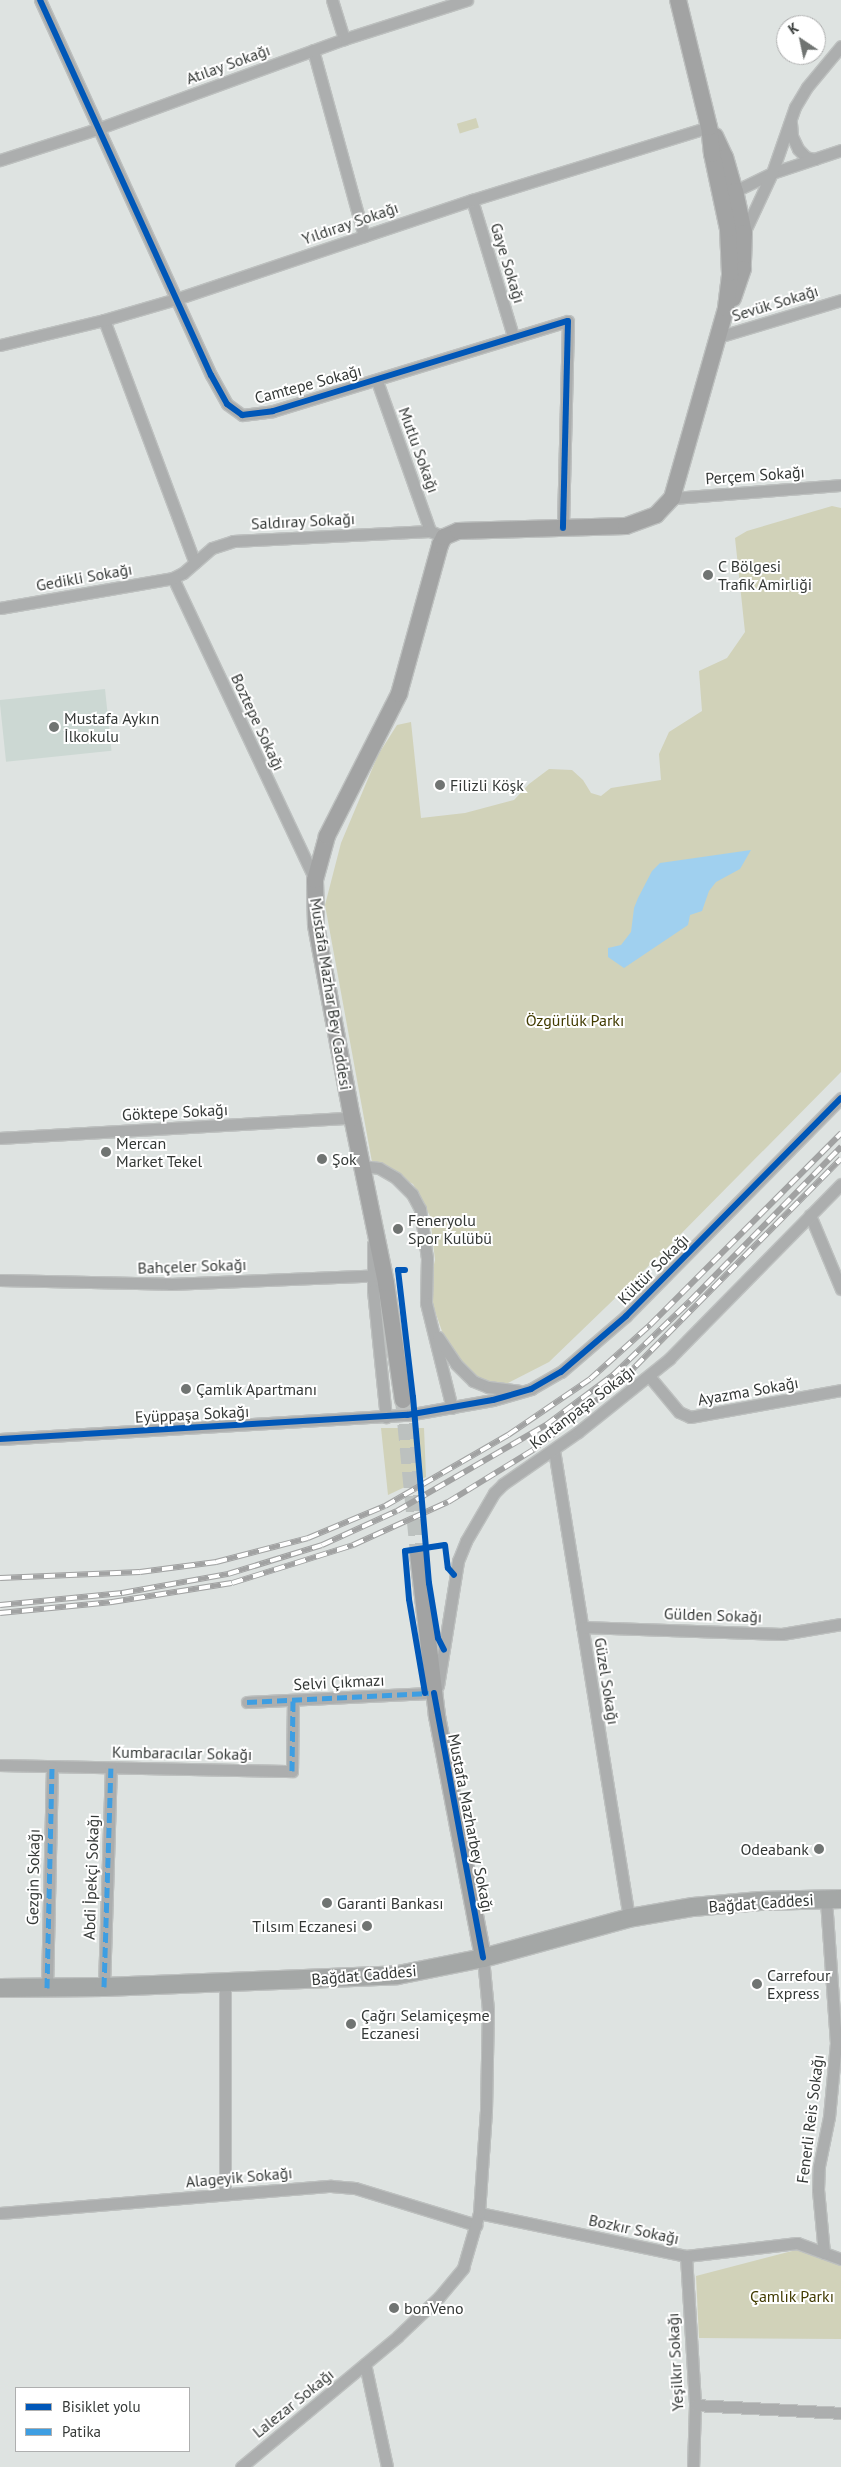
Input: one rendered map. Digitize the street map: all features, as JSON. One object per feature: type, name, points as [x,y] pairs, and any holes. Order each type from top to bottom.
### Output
[{"type":"main road","points":[[437,534],[458,530],[615,527],[634,524],[656,515],[672,498],[726,308],[730,263],[724,208],[712,154],[709,126],[678,0]]},
{"type":"main road","points":[[709,126],[722,150],[735,191],[744,233],[742,275],[726,308]]},
{"type":"main road","name":"Mustafa Mazhar Bey Caddesi","points":[[403,1400],[379,1275],[373,1221],[315,917],[315,880],[327,836],[399,694],[440,545],[437,534]]},
{"type":"main road","points":[[418,1554],[434,1698]]},
{"type":"main road","name":"Mustafa Mazharbey Sokağı","points":[[434,1698],[483,1958]]},
{"type":"main road","name":"Bağdat Caddesi","points":[[0,1988],[104,1987],[398,1975],[483,1958],[629,1918],[702,1906],[760,1901],[834,1899]]},
{"type":"street","name":"Camtepe Sokağı","points":[[40,0],[97,129],[211,375],[227,404],[242,414],[274,411],[568,321],[564,528]]},
{"type":"street","points":[[332,0],[344,39]]},
{"type":"street","name":"Atılay Sokağı","points":[[0,160],[97,129],[344,39],[459,1]]},
{"type":"street","points":[[744,233],[772,172],[792,114],[807,87],[841,46]]},
{"type":"street","points":[[313,50],[364,236]]},
{"type":"street","points":[[792,114],[791,130],[796,145],[803,155],[815,159]]},
{"type":"street","name":"Yıldıray Sokağı","points":[[0,345],[104,320],[176,299],[472,200],[709,126]]},
{"type":"street","points":[[724,208],[725,200],[735,191],[772,172],[841,150]]},
{"type":"street","name":"Gaye Sokağı","points":[[472,200],[514,336]]},
{"type":"street","name":"Sevük Sokağı","points":[[718,337],[841,300]]},
{"type":"street","points":[[104,320],[195,562]]},
{"type":"street","name":"Mutlu Sokağı","points":[[376,381],[437,534]]},
{"type":"street","name":"Perçem Sokağı","points":[[672,498],[841,485]]},
{"type":"street","name":"Saldıray Sokağı","points":[[173,578],[212,548],[233,541],[437,534]]},
{"type":"street","name":"Boztepe Sokağı","points":[[173,578],[315,880]]},
{"type":"street","name":"Gedikli Sokağı","points":[[0,608],[173,578]]},
{"type":"street","name":"Kültür Sokağı","points":[[452,1408],[531,1390],[561,1372],[626,1316],[841,1098]]},
{"type":"street","name":"Göktepe Sokağı","points":[[0,1138],[352,1118]]},
{"type":"street","points":[[361,1166],[379,1168],[392,1175],[409,1190],[418,1204],[424,1232],[427,1264],[425,1291],[431,1325],[452,1408]]},
{"type":"street","name":"Kortanpaşa Sokağı","points":[[434,1698],[454,1575],[462,1550],[496,1490],[554,1450],[680,1350],[841,1184]]},
{"type":"street","points":[[810,1215],[841,1289]]},
{"type":"street","name":"Bahçeler Sokağı","points":[[0,1280],[158,1284],[379,1275]]},
{"type":"street","name":"Mustafa Mazhar Bey Caddesi","points":[[379,1275],[386,1417]]},
{"type":"street","points":[[431,1325],[451,1358],[471,1379],[476,1388],[476,1396],[472,1402],[465,1406]]},
{"type":"street","name":"Ayazma Sokağı","points":[[649,1376],[679,1412],[690,1417],[841,1390]]},
{"type":"street","points":[[471,1379],[493,1388],[531,1390]]},
{"type":"street","name":"Eyüppaşa Sokağı","points":[[0,1439],[386,1417],[452,1408]]},
{"type":"street","name":"Güzel Sokağı","points":[[554,1450],[629,1918]]},
{"type":"street","name":"Gülden Sokağı","points":[[582,1627],[782,1634],[841,1624]]},
{"type":"street","name":"Selvi Çıkmazı","points":[[247,1702],[434,1698]]},
{"type":"street","name":"Kumbaracılar Sokağı","points":[[0,1765],[292,1771],[294,1701]]},
{"type":"street","name":"Gezgin Sokağı","points":[[47,1988],[52,1767]]},
{"type":"street","name":"Abdi İpekçi Sokağı","points":[[104,1987],[112,1768]]},
{"type":"street","name":"Fenerli Reis Sokağı","points":[[824,2253],[818,2182],[819,2166],[835,2117],[834,1899]]},
{"type":"street","name":"Lalezar Sokağı","points":[[240,2467],[419,2317],[455,2280],[465,2263],[477,2219],[486,2110],[488,2010],[483,1958]]},
{"type":"street","points":[[225,1983],[225,2194]]},
{"type":"street","name":"Alageyik Sokağı","points":[[0,2213],[321,2186],[346,2186],[477,2219]]},
{"type":"street","name":"Bozkır Sokağı","points":[[477,2219],[686,2256],[797,2243],[841,2258]]},
{"type":"street","name":"Yeşilkır Sokağı","points":[[686,2256],[694,2405],[693,2467]]},
{"type":"street","points":[[365,2364],[387,2467]]},
{"type":"street","points":[[694,2405],[841,2413]]},
{"type":"shaded area","name":"Mustafa Aykın İlkokulu","points":[[105,689],[111,751],[6,762],[0,700]]},
{"type":"green space","points":[[476,118],[479,128],[460,133],[457,124]]},
{"type":"green space","name":"Özgürlük Parkı","points":[[832,506],[841,508],[841,1072],[663,1252],[549,1362],[508,1383],[486,1383],[470,1374],[444,1337],[428,1291],[435,1260],[430,1216],[413,1184],[372,1162],[325,905],[341,843],[378,755],[397,725],[411,722],[421,818],[465,813],[514,800],[529,784],[549,769],[572,770],[583,780],[591,793],[601,796],[611,788],[661,780],[659,754],[669,732],[702,711],[699,671],[727,658],[745,632],[735,538],[747,531]]},
{"type":"green space","points":[[381,1428],[424,1428],[426,1477],[388,1495]]},
{"type":"green space","name":"Çamlık Parkı","points":[[796,2250],[841,2264],[841,2339],[699,2338],[696,2276]]},
{"type":"water","points":[[751,850],[740,869],[716,882],[709,891],[702,911],[690,915],[688,925],[624,968],[608,957],[608,948],[621,945],[631,932],[634,908],[638,898],[652,871],[660,863]]},
{"type":"tunnel","points":[[403,1400],[418,1554]]},
{"type":"railway","points":[[0,1578],[140,1572],[216,1562],[308,1538],[385,1506],[508,1435],[590,1379],[650,1325],[841,1133]]},
{"type":"railway","points":[[0,1605],[122,1593],[228,1574],[322,1545],[397,1511],[546,1425],[613,1375],[690,1301],[841,1147]]},
{"type":"railway","points":[[0,1613],[112,1602],[232,1583],[353,1545],[448,1502],[533,1450],[620,1382],[841,1159]]},
{"type":"marked path","points":[[247,1702],[429,1693]]},
{"type":"marked path","points":[[292,1771],[293,1701]]},
{"type":"marked path","points":[[47,1988],[52,1767]]},
{"type":"marked path","points":[[104,1987],[111,1768]]},
{"type":"cycle path","points":[[40,0],[211,375],[227,404],[242,415],[273,411],[568,321],[563,528]]},
{"type":"cycle path","points":[[0,1439],[407,1415],[493,1400],[531,1389],[561,1372],[626,1316],[841,1098]]},
{"type":"cycle path","points":[[405,1270],[398,1270],[413,1397],[429,1583],[438,1638],[444,1650]]},
{"type":"cycle path","points":[[425,1693],[409,1599],[405,1551],[445,1545],[448,1568],[454,1575]]},
{"type":"cycle path","points":[[434,1693],[483,1958]]},
{"type":"place","name":"C Bölgesi Trafik Amirliği","points":[[708,575]]},
{"type":"place","name":"Mustafa Aykın İlkokulu","points":[[54,727]]},
{"type":"place","name":"Filizli Köşk","points":[[440,785]]},
{"type":"place","name":"Mercan Market Tekel","points":[[106,1152]]},
{"type":"place","name":"Şok","points":[[322,1159]]},
{"type":"place","name":"Feneryolu Spor Kulübü","points":[[398,1229]]},
{"type":"place","name":"Çamlık Apartmanı","points":[[186,1389]]},
{"type":"place","name":"Odeabank","points":[[819,1849]]},
{"type":"place","name":"Garanti Bankası","points":[[327,1903]]},
{"type":"place","name":"Tılsım Eczanesi","points":[[367,1926]]},
{"type":"place","name":"Carrefour Express","points":[[757,1984]]},
{"type":"place","name":"Çağrı Selamiçeşme Eczanesi","points":[[351,2024]]},
{"type":"place","name":"bonVeno","points":[[394,2308]]}]
